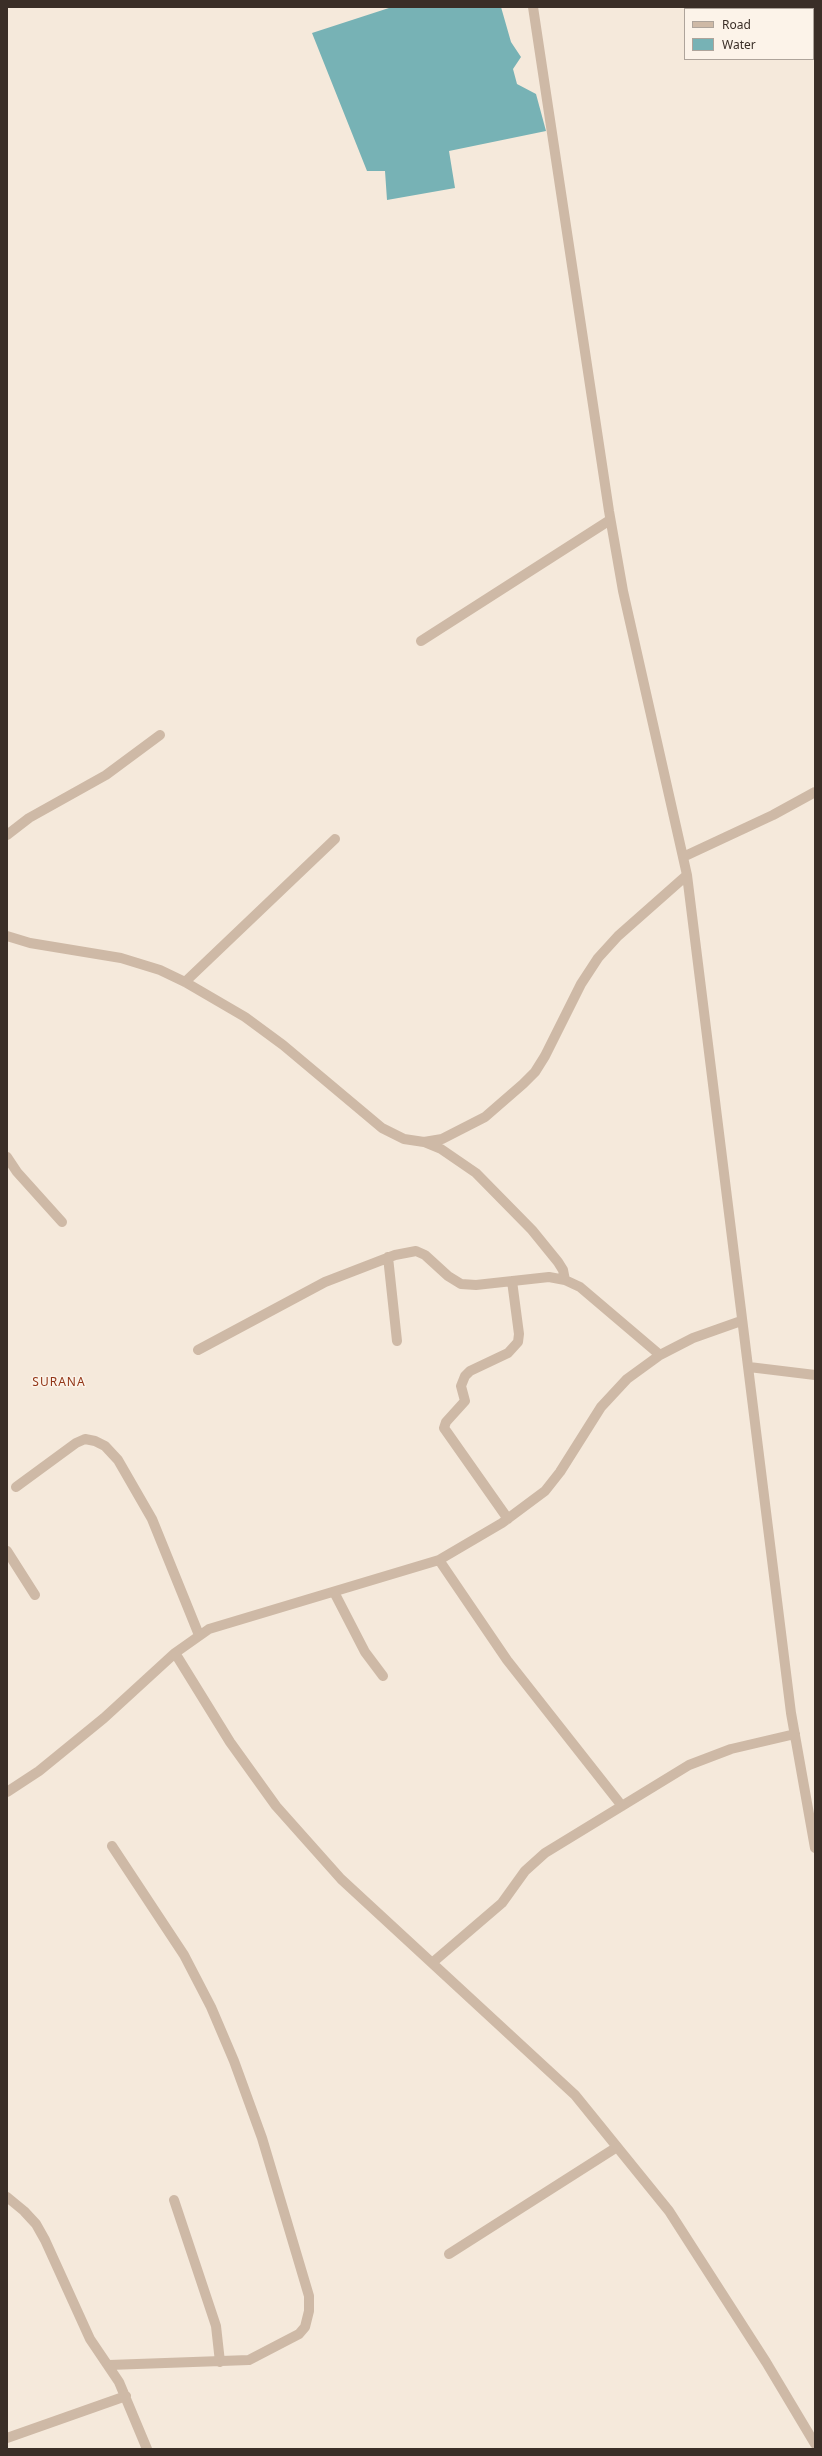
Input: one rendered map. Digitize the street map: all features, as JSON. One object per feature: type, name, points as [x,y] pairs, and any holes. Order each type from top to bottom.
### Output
[{"type":"street","points":[[532,7],[610,520],[623,591],[687,875],[741,1322],[749,1367],[795,1734],[815,1848]]},
{"type":"street","points":[[422,641],[610,520]]},
{"type":"street","points":[[7,835],[29,818],[106,775],[160,735]]},
{"type":"street","points":[[683,857],[773,815],[815,792]]},
{"type":"street","points":[[185,982],[335,838]]},
{"type":"street","points":[[424,1142],[442,1139],[485,1118],[535,1072],[581,984],[598,958],[618,936],[687,875]]},
{"type":"street","points":[[7,936],[30,943],[121,958],[160,970],[185,982],[245,1017],[283,1045],[382,1128],[404,1139],[424,1142],[441,1149],[476,1173],[532,1230],[560,1266],[565,1280]]},
{"type":"street","points":[[7,1157],[17,1172],[62,1222]]},
{"type":"street","points":[[198,1350],[325,1282],[388,1257],[416,1252],[425,1255],[448,1276],[461,1284],[476,1285],[549,1277],[565,1280],[586,1292],[660,1355]]},
{"type":"street","points":[[388,1257],[397,1341]]},
{"type":"street","points":[[508,1520],[444,1428],[446,1422],[465,1401],[461,1386],[464,1376],[470,1371],[508,1353],[518,1342],[519,1334],[512,1281]]},
{"type":"street","points":[[7,1792],[39,1771],[104,1718],[175,1653],[209,1629],[439,1560],[508,1520],[545,1491],[560,1472],[594,1416],[613,1393],[660,1355],[693,1338],[741,1322]]},
{"type":"street","points":[[749,1367],[815,1375]]},
{"type":"street","points":[[16,1487],[76,1443],[85,1439],[95,1441],[105,1446],[118,1460],[152,1518],[199,1635]]},
{"type":"street","points":[[7,1551],[35,1595]]},
{"type":"street","points":[[439,1560],[507,1660],[622,1806]]},
{"type":"street","points":[[334,1592],[365,1652],[383,1676]]},
{"type":"street","points":[[175,1653],[230,1742],[276,1806],[341,1879],[575,2095],[669,2211],[766,2362],[815,2444]]},
{"type":"street","points":[[432,1963],[502,1903],[533,1862],[689,1765],[715,1754],[795,1734]]},
{"type":"street","points":[[109,2365],[249,2360],[299,2334],[307,2320],[309,2296],[262,2138],[234,2060],[211,2007],[184,1955],[112,1846]]},
{"type":"street","points":[[449,2254],[617,2147]]},
{"type":"street","points":[[7,2197],[36,2224],[90,2339],[109,2365],[126,2396],[147,2449]]},
{"type":"street","points":[[174,2200],[216,2326],[220,2362]]},
{"type":"street","points":[[7,2438],[126,2396]]},
{"type":"water","points":[[392,7],[501,7],[511,42],[521,57],[513,69],[517,84],[536,94],[546,131],[449,151],[455,188],[387,200],[385,171],[367,171],[312,33]]},
{"type":"district","name":"SURANA","points":[[59,1383]]}]
